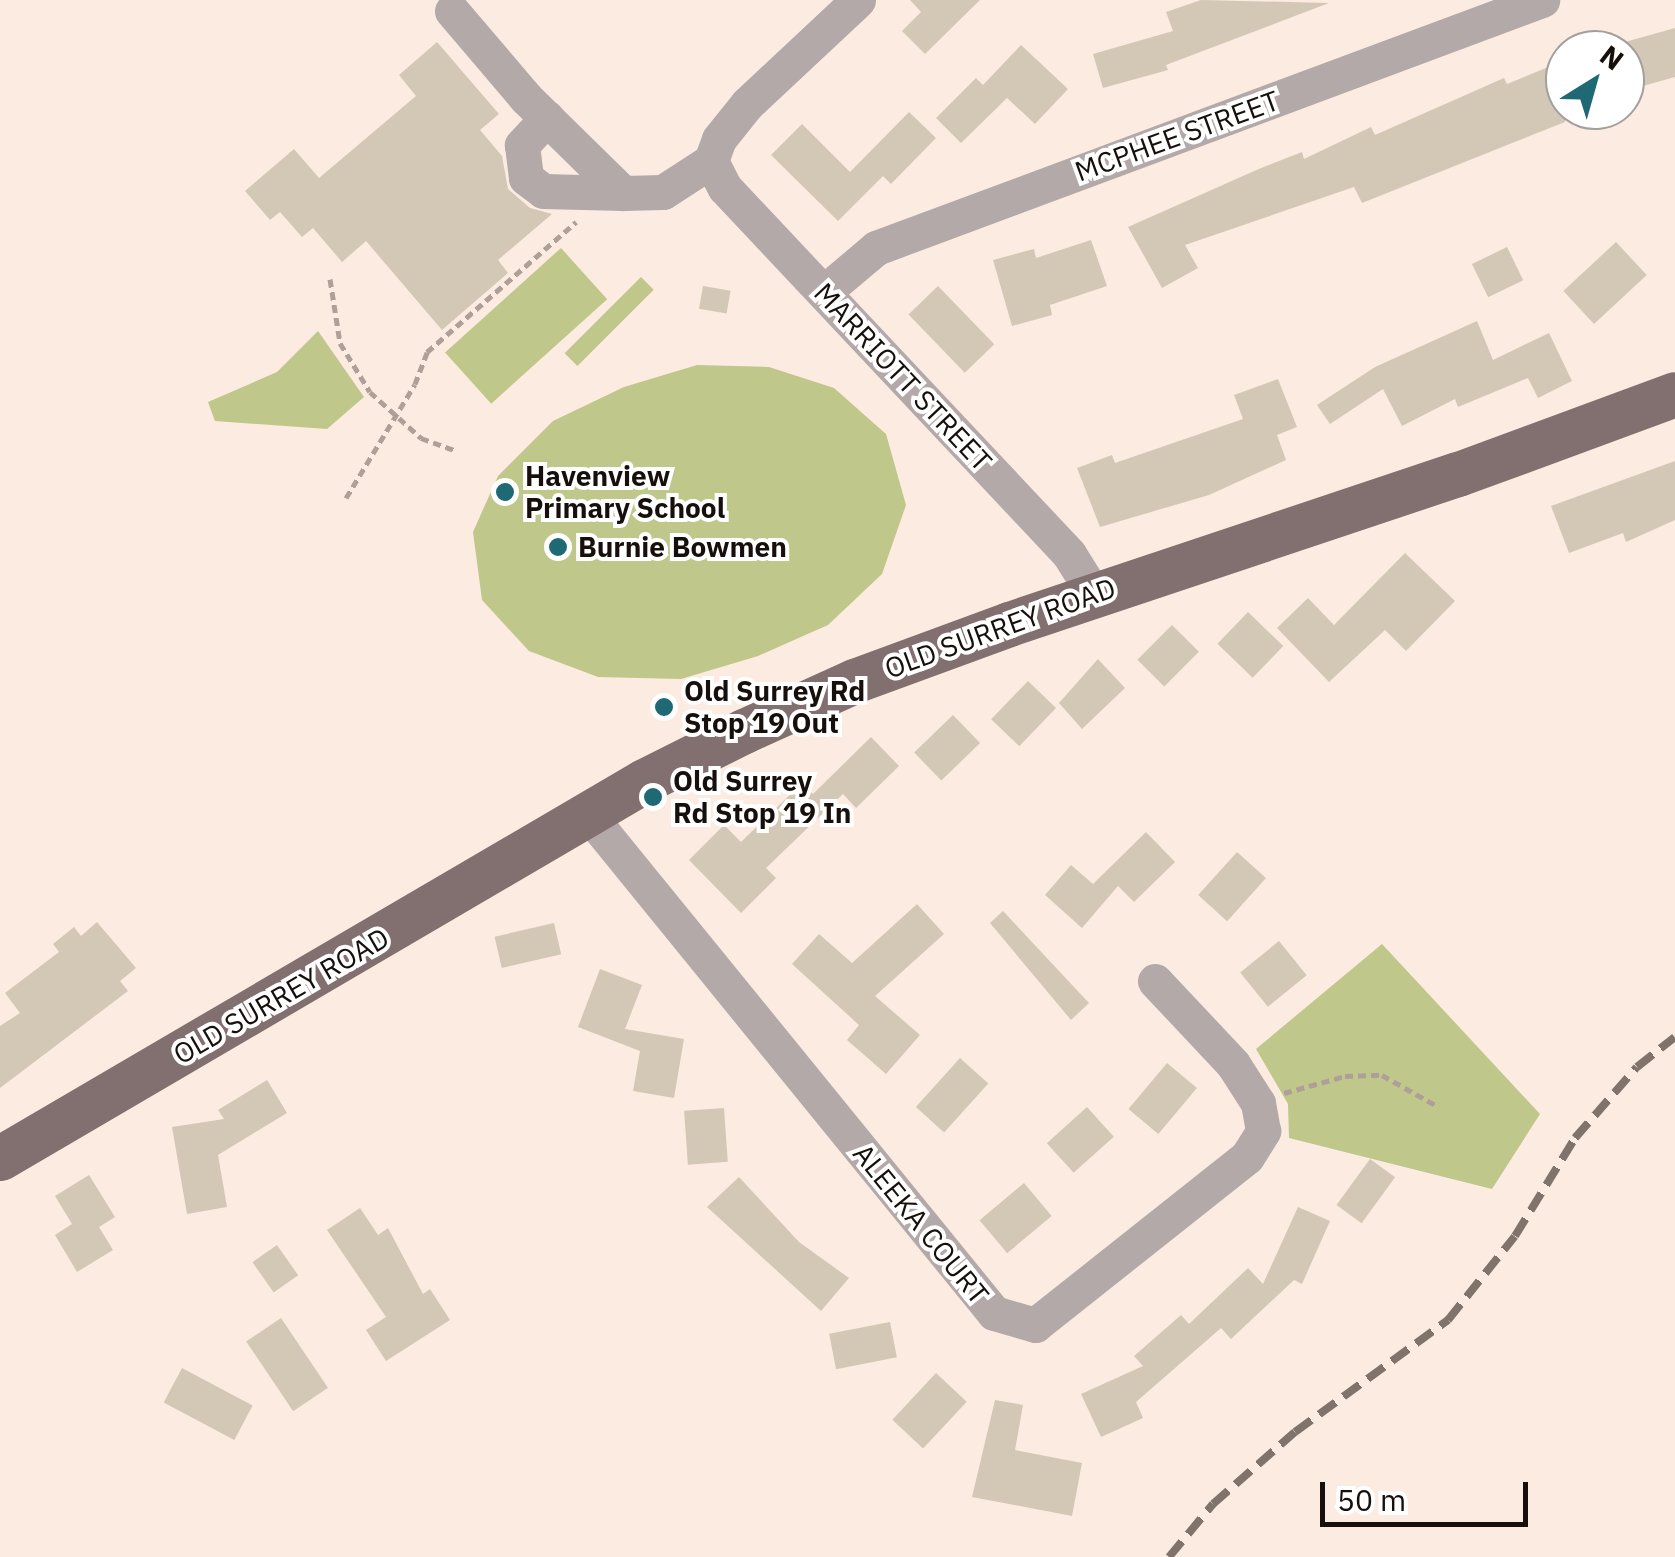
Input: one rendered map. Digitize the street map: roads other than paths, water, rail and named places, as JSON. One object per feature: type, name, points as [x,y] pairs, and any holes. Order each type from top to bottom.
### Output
[{"type":"main road","name":"OLD SURREY ROAD","points":[[0,1158],[588,814],[854,681],[1094,594],[1458,474],[1675,394]]},
{"type":"street","points":[[547,118],[522,145],[526,178],[543,191],[614,195],[662,192],[712,160],[718,139],[746,104],[858,0]]},
{"type":"street","name":"MCPHEE STREET","points":[[824,292],[876,248],[1542,0]]},
{"type":"street","points":[[452,11],[614,195]]},
{"type":"street","name":"MARRIOTT STREET","points":[[712,160],[725,188],[1069,554],[1094,594]]},
{"type":"street","name":"ALEEKA COURT","points":[[588,814],[994,1313],[1035,1326],[1068,1305],[1248,1158],[1263,1131],[1258,1103],[1232,1064],[1154,981]]},
{"type":"railway","points":[[1169,1557],[1213,1504],[1295,1432],[1448,1320],[1515,1236],[1575,1138],[1637,1067],[1675,1037]]},
{"type":"place","name":"Havenview Primary School","points":[[505,492]]},
{"type":"place","name":"Burnie Bowmen","points":[[558,547]]},
{"type":"place","name":"Old Surrey Rd Stop 19 Out","points":[[664,707]]},
{"type":"place","name":"Old Surrey Rd Stop 19 In","points":[[653,797]]}]
